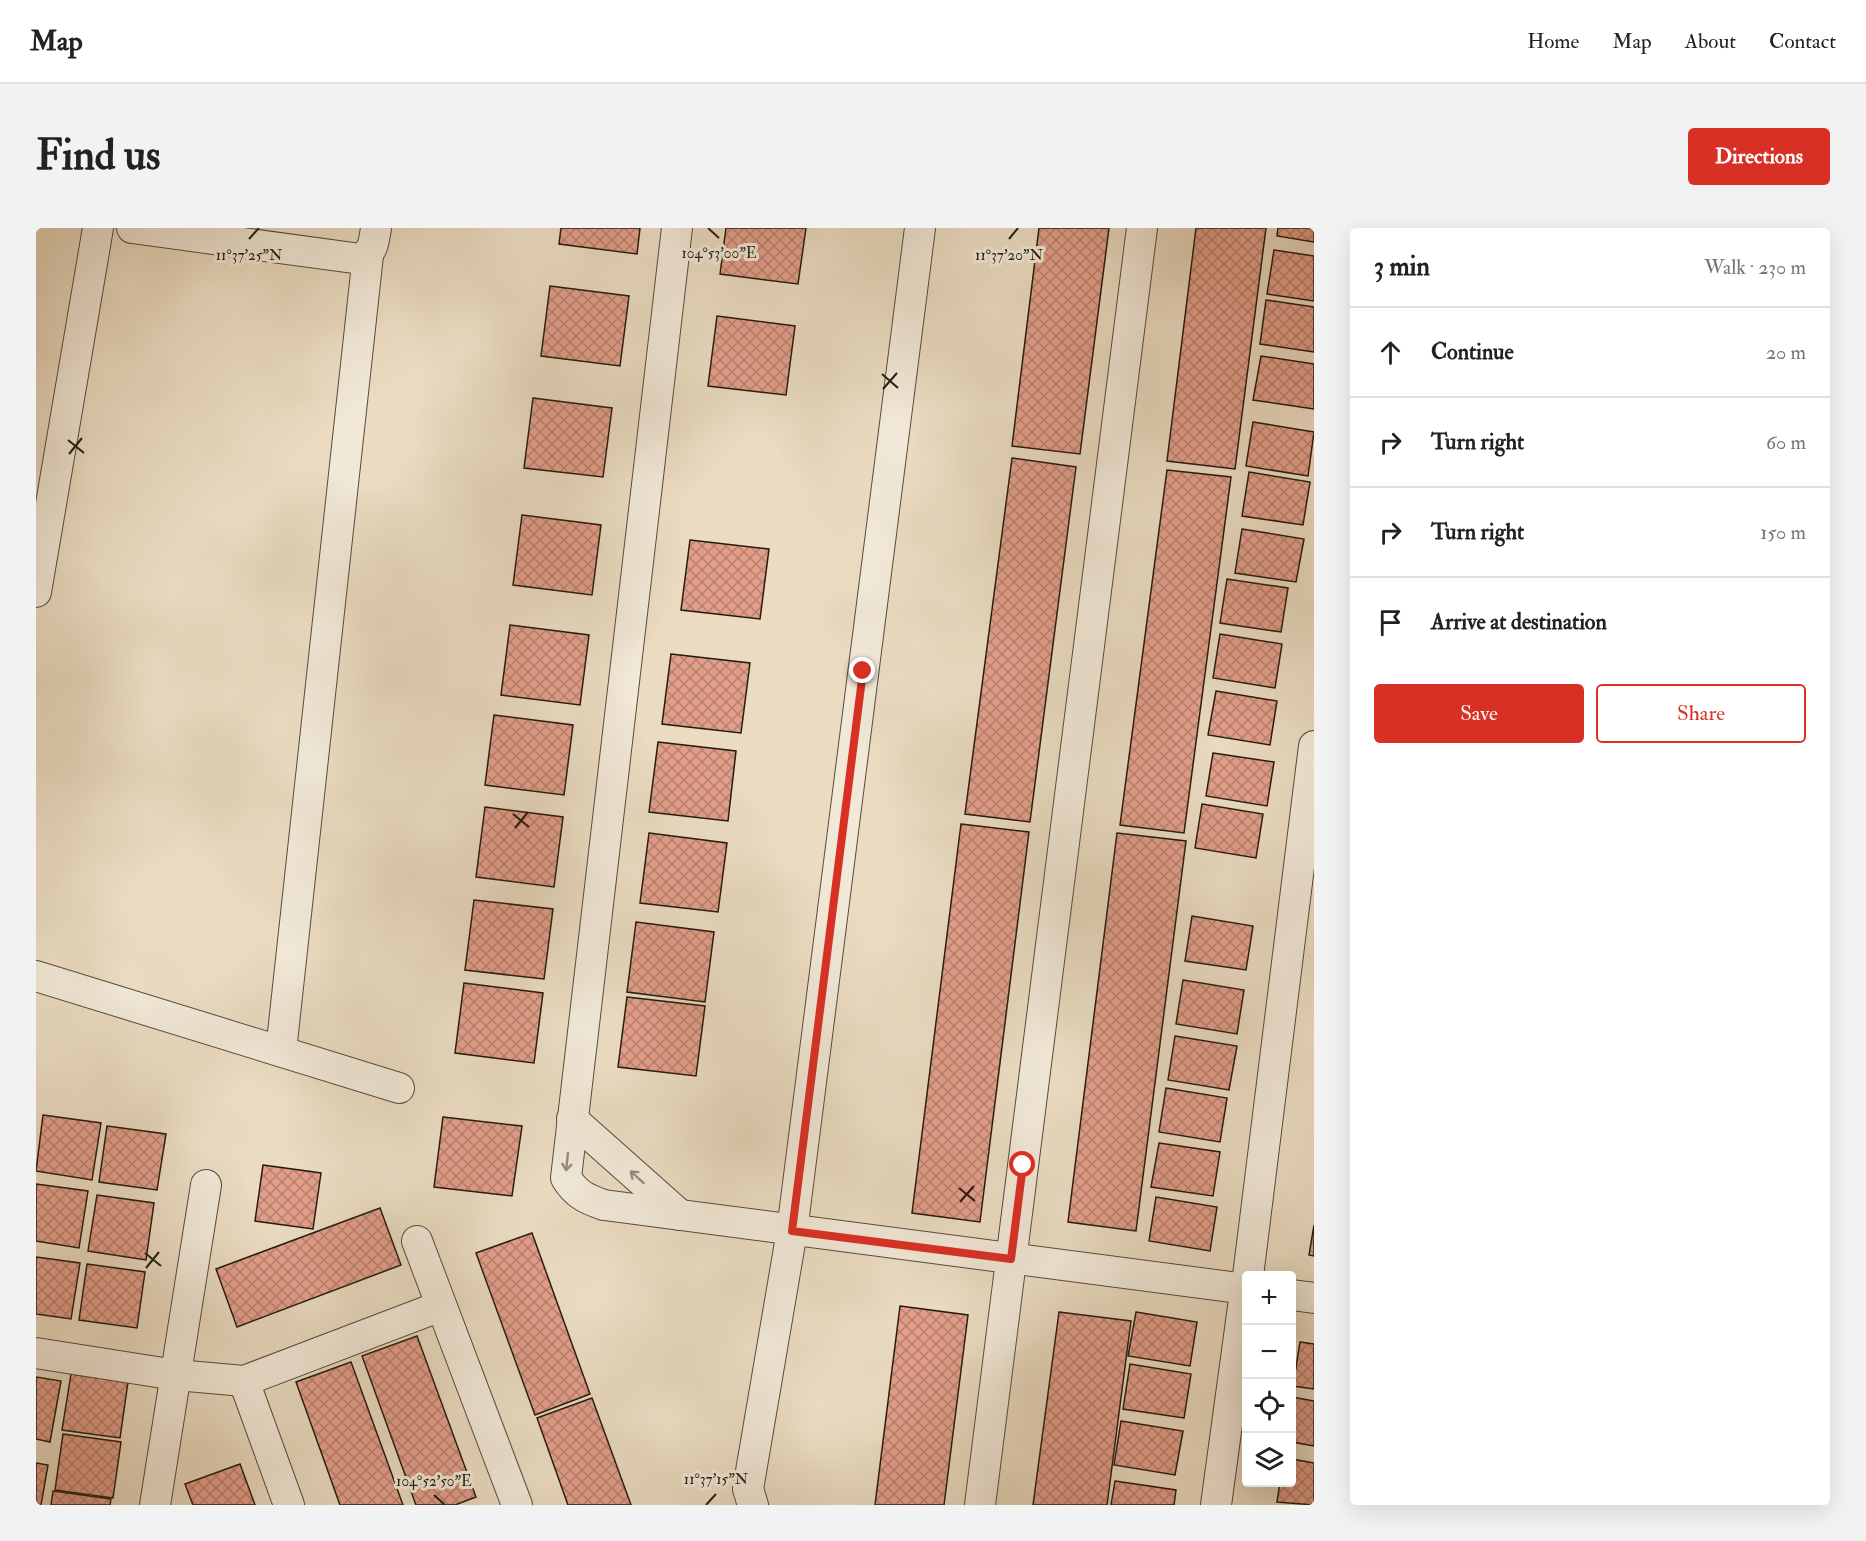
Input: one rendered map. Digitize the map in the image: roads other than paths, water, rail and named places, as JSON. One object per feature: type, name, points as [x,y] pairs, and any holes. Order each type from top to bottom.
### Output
[{"type":"street","points":[[36,592],[98,228]]},
{"type":"street","points":[[132,228],[361,259],[372,241]]},
{"type":"street","points":[[676,228],[566,1178],[572,1189],[583,1198],[604,1205],[1242,1288]]},
{"type":"street","points":[[753,1505],[748,1489],[792,1231],[920,228]]},
{"type":"street","points":[[980,1505],[1142,228]]},
{"type":"street","points":[[281,1051],[372,241]]},
{"type":"street","points":[[1248,1271],[1314,746]]},
{"type":"street","points":[[36,975],[399,1088]]},
{"type":"street","points":[[572,1119],[680,1215]]},
{"type":"street","points":[[155,1505],[206,1185]]},
{"type":"street","points":[[417,1241],[517,1505]]},
{"type":"street","points":[[1296,1296],[1314,1298]]},
{"type":"street","points":[[36,1353],[176,1375],[244,1381],[441,1306]]},
{"type":"street","points":[[1216,1505],[1242,1317]]},
{"type":"street","points":[[244,1381],[289,1505]]}]
